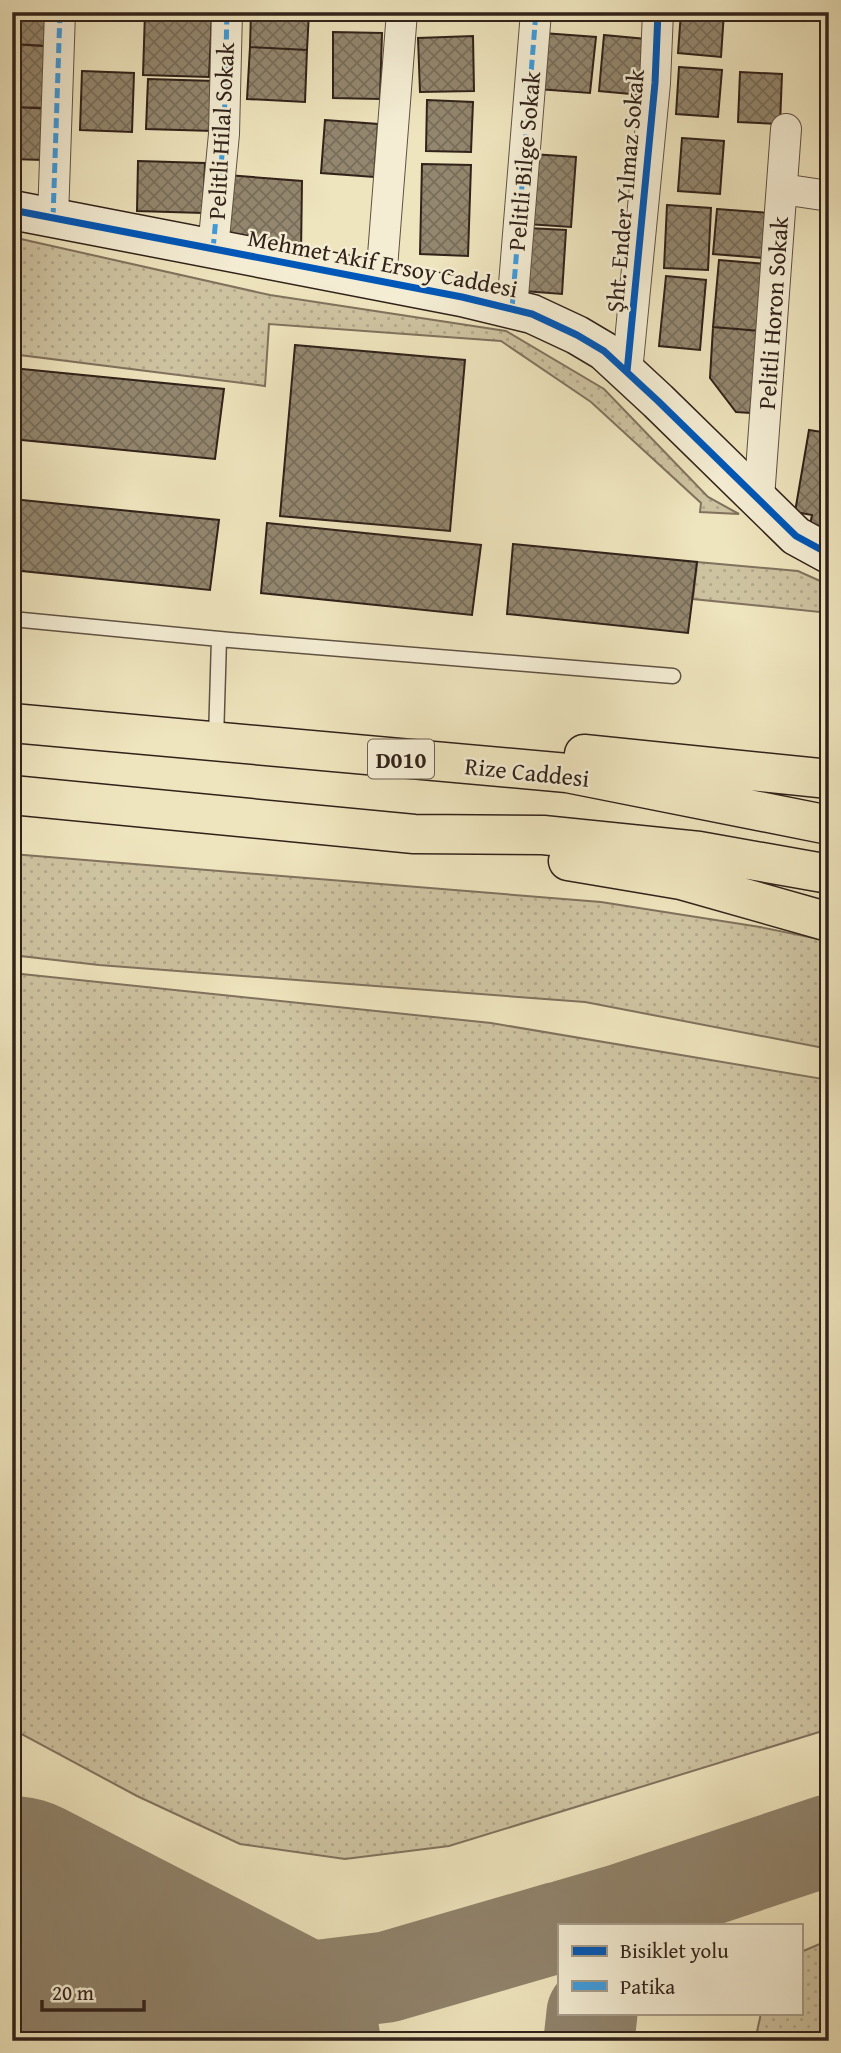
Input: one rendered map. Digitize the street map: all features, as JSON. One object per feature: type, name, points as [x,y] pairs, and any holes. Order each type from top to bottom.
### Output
[{"type":"highway","name":"Rize Caddesi","points":[[12,723],[365,757],[567,773],[829,825]]},
{"type":"highway","points":[[365,757],[492,746],[829,779]]},
{"type":"highway","points":[[12,795],[414,834],[681,880],[829,922]]},
{"type":"highway","points":[[414,834],[556,836],[699,851],[829,874]]},
{"type":"street","points":[[53,218],[60,12]]},
{"type":"street","name":"Pelitli Hilal Sokak","points":[[213,249],[224,134],[227,12]]},
{"type":"street","points":[[381,281],[402,12]]},
{"type":"street","name":"Pelitli Bilge Sokak","points":[[512,309],[536,12]]},
{"type":"street","name":"Şht. Ender Yılmaz Sokak","points":[[627,372],[655,83],[658,12]]},
{"type":"street","name":"Pelitli Horon Sokak","points":[[759,498],[786,129]]},
{"type":"street","points":[[782,189],[829,196]]},
{"type":"street","name":"Mehmet Akif Ersoy Caddesi","points":[[12,210],[381,281],[532,314],[577,334],[604,351],[796,536],[829,554]]},
{"type":"lane","points":[[12,620],[673,676]]},
{"type":"lane","points":[[216,743],[219,639]]},
{"type":"shaded area","points":[[12,237],[270,295],[506,331],[604,389],[708,497],[739,514],[700,512],[701,503],[591,402],[501,341],[269,324],[265,386],[12,354]]},
{"type":"shaded area","points":[[697,562],[798,571],[829,585],[829,613],[693,599]]},
{"type":"shaded area","points":[[12,854],[601,902],[760,927],[829,941],[829,1049],[585,1002],[99,965],[12,955]]},
{"type":"shaded area","points":[[12,973],[491,1023],[829,1080],[829,1729],[449,1846],[345,1859],[240,1844],[137,1796],[12,1729]]},
{"type":"shaded area","points":[[829,1940],[829,2041],[755,2041],[761,2014],[802,2014],[802,1952]]},
{"type":"building","points":[[12,12],[50,12],[49,46],[12,44]]},
{"type":"building","points":[[145,12],[212,13],[209,77],[143,75]]},
{"type":"building","points":[[251,12],[309,12],[307,50],[250,47]]},
{"type":"building","points":[[681,12],[724,12],[721,57],[678,53]]},
{"type":"building","points":[[333,32],[382,33],[380,99],[333,98]]},
{"type":"building","points":[[543,33],[596,37],[590,93],[538,89]]},
{"type":"building","points":[[604,35],[646,39],[641,95],[599,91]]},
{"type":"building","points":[[473,36],[474,91],[420,92],[418,38]]},
{"type":"building","points":[[12,44],[57,47],[54,109],[12,107]]},
{"type":"building","points":[[250,47],[307,50],[305,102],[247,99]]},
{"type":"building","points":[[679,67],[722,70],[718,117],[676,114]]},
{"type":"building","points":[[82,71],[134,73],[132,132],[80,130]]},
{"type":"building","points":[[740,72],[782,74],[780,124],[738,122]]},
{"type":"building","points":[[148,79],[215,81],[213,131],[146,129]]},
{"type":"building","points":[[427,100],[473,102],[471,152],[426,151]]},
{"type":"building","points":[[12,107],[45,108],[43,160],[12,159]]},
{"type":"building","points":[[325,120],[378,124],[374,177],[321,173]]},
{"type":"building","points":[[682,138],[724,141],[720,194],[678,191]]},
{"type":"building","points":[[532,154],[576,157],[571,227],[527,224]]},
{"type":"building","points":[[138,161],[205,163],[203,213],[137,211]]},
{"type":"building","points":[[422,164],[471,165],[468,256],[420,254]]},
{"type":"building","points":[[227,175],[302,181],[301,254],[222,238]]},
{"type":"building","points":[[667,205],[711,208],[708,270],[664,268]]},
{"type":"building","points":[[717,209],[769,213],[765,258],[713,254]]},
{"type":"building","points":[[528,228],[566,230],[562,294],[524,291]]},
{"type":"building","points":[[719,260],[766,264],[760,331],[713,327]]},
{"type":"building","points":[[666,276],[706,280],[700,350],[659,346]]},
{"type":"building","points":[[713,327],[760,331],[750,413],[736,412],[710,378]]},
{"type":"building","points":[[295,345],[465,360],[450,531],[280,516]]},
{"type":"building","points":[[829,366],[829,423],[820,421]]},
{"type":"building","points":[[12,368],[224,389],[215,459],[12,439]]},
{"type":"building","points":[[809,430],[829,433],[829,536],[822,535],[823,528],[810,525],[812,515],[795,512]]},
{"type":"building","points":[[12,499],[219,520],[210,590],[12,570]]},
{"type":"building","points":[[267,523],[481,545],[472,615],[261,593]]},
{"type":"building","points":[[513,544],[697,562],[688,633],[507,614]]},
{"type":"taxiway","points":[[570,1924],[829,1840]]},
{"type":"taxiway","points":[[156,1984],[266,1992],[387,1977],[558,1927]]},
{"type":"taxiway","points":[[589,2041],[592,2014]]},
{"type":"runway","points":[[12,1910],[266,2041]]},
{"type":"marked path","points":[[53,218],[60,12]]},
{"type":"marked path","points":[[213,249],[224,134],[227,12]]},
{"type":"marked path","points":[[512,309],[536,12]]},
{"type":"cycle path","points":[[627,372],[655,83],[658,12]]},
{"type":"cycle path","points":[[12,210],[462,297],[532,314],[604,351],[796,536],[829,554]]}]
